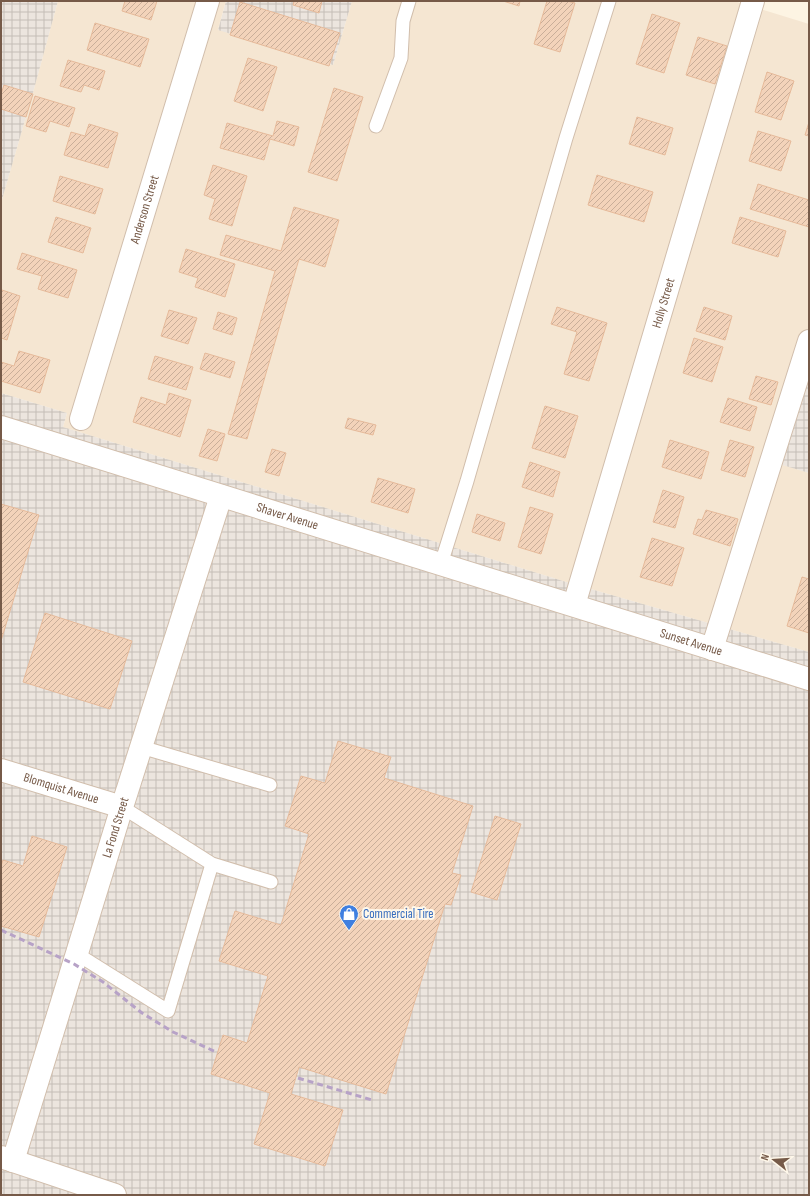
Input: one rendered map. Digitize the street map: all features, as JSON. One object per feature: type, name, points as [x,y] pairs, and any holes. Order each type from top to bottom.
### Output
[{"type":"street","name":"Anderson Street","points":[[81,419],[208,1]]},
{"type":"street","name":"Holly Street","points":[[574,605],[753,1]]},
{"type":"street","points":[[712,649],[809,341]]},
{"type":"street","name":"Shaver Avenue","points":[[1,427],[574,605]]},
{"type":"street","name":"La Fond Street","points":[[7,1159],[77,954],[122,807],[222,496]]},
{"type":"street","name":"Sunset Avenue","points":[[574,605],[809,679]]},
{"type":"street","name":"Blomquist Avenue","points":[[1,770],[122,807]]},
{"type":"street","points":[[7,1159],[115,1195]]},
{"type":"lane","points":[[376,126],[401,58],[404,21],[409,1]]},
{"type":"lane","points":[[441,564],[467,482],[566,138],[609,1]]},
{"type":"lane","points":[[141,747],[270,784]]},
{"type":"lane","points":[[122,807],[212,864],[271,882]]},
{"type":"lane","points":[[77,954],[168,1011],[212,864]]},
{"type":"shaded area","points":[[1,1],[58,1],[1,203]]},
{"type":"shaded area","points":[[58,1],[226,1],[218,29],[333,65],[352,1],[734,1],[809,24],[809,374],[780,464],[809,473],[809,652],[563,581],[63,427],[67,413],[1,393],[1,203]]},
{"type":"shaded area","points":[[226,1],[352,1],[333,65],[218,30]]},
{"type":"shaded area","points":[[809,374],[809,473],[779,464]]},
{"type":"shaded area","points":[[1,393],[67,413],[63,427],[563,581],[809,652],[809,1195],[1,1195]]},
{"type":"building","points":[[125,1],[157,1],[151,20],[122,11]]},
{"type":"building","points":[[294,1],[322,1],[319,13],[293,5]]},
{"type":"building","points":[[503,1],[520,1],[519,6]]},
{"type":"building","points":[[547,1],[567,1],[575,3],[560,52],[534,44]]},
{"type":"building","points":[[240,2],[340,33],[329,66],[230,35]]},
{"type":"building","points":[[652,14],[680,23],[664,73],[636,64]]},
{"type":"building","points":[[95,23],[149,39],[140,67],[87,50]]},
{"type":"building","points":[[698,37],[727,46],[715,84],[686,75]]},
{"type":"building","points":[[248,58],[277,67],[263,111],[234,101]]},
{"type":"building","points":[[68,60],[105,71],[99,90],[84,85],[81,92],[60,86]]},
{"type":"building","points":[[767,72],[794,81],[781,120],[755,112]]},
{"type":"building","points":[[4,85],[33,94],[26,117],[1,109],[1,94]]},
{"type":"building","points":[[334,88],[363,97],[337,181],[308,172]]},
{"type":"building","points":[[35,96],[75,108],[69,127],[50,121],[46,132],[26,126]]},
{"type":"building","points":[[637,117],[673,128],[665,155],[629,144]]},
{"type":"building","points":[[277,121],[299,127],[294,146],[270,139],[264,160],[220,148],[227,123],[273,136]]},
{"type":"building","points":[[809,122],[809,136],[805,135]]},
{"type":"building","points":[[89,124],[118,133],[108,168],[64,155],[71,132],[85,136]]},
{"type":"building","points":[[758,131],[791,141],[781,171],[749,161]]},
{"type":"building","points":[[213,165],[247,176],[232,226],[209,219],[215,199],[204,195]]},
{"type":"building","points":[[597,175],[653,192],[644,222],[588,205]]},
{"type":"building","points":[[60,176],[103,189],[95,214],[53,201]]},
{"type":"building","points":[[758,184],[809,200],[809,227],[750,209]]},
{"type":"building","points":[[294,207],[339,220],[325,267],[299,259],[247,439],[228,434],[275,271],[220,255],[226,235],[281,251]]},
{"type":"building","points":[[56,217],[91,228],[83,253],[48,242]]},
{"type":"building","points":[[740,217],[786,231],[778,257],[732,243]]},
{"type":"building","points":[[186,249],[235,264],[225,297],[195,287],[198,278],[179,272]]},
{"type":"building","points":[[22,253],[77,270],[68,298],[38,289],[42,276],[17,269]]},
{"type":"building","points":[[2,290],[20,296],[7,340],[1,338]]},
{"type":"building","points":[[557,307],[607,323],[589,381],[564,374],[577,332],[551,324]]},
{"type":"building","points":[[704,307],[732,316],[725,340],[696,331]]},
{"type":"building","points":[[169,310],[197,318],[188,344],[161,336]]},
{"type":"building","points":[[218,312],[237,318],[232,335],[213,329]]},
{"type":"building","points":[[694,338],[723,347],[712,382],[683,373]]},
{"type":"building","points":[[19,351],[50,360],[40,393],[1,381],[1,362],[14,366]]},
{"type":"building","points":[[205,353],[235,362],[230,378],[200,369]]},
{"type":"building","points":[[155,356],[193,367],[186,390],[148,379]]},
{"type":"building","points":[[756,376],[778,382],[771,405],[749,399]]},
{"type":"building","points":[[169,393],[191,400],[180,437],[133,422],[141,397],[166,405]]},
{"type":"building","points":[[728,398],[757,407],[750,431],[720,422]]},
{"type":"building","points":[[545,406],[578,416],[565,458],[532,448]]},
{"type":"building","points":[[348,418],[376,425],[373,435],[345,428]]},
{"type":"building","points":[[208,429],[225,434],[217,461],[199,456]]},
{"type":"building","points":[[670,440],[709,452],[701,479],[662,467]]},
{"type":"building","points":[[730,440],[754,447],[745,477],[721,470]]},
{"type":"building","points":[[272,449],[286,453],[279,476],[265,472]]},
{"type":"building","points":[[530,462],[560,472],[553,497],[522,487]]},
{"type":"building","points":[[378,478],[415,489],[408,513],[371,502]]},
{"type":"building","points":[[663,490],[684,497],[675,528],[653,522]]},
{"type":"building","points":[[1,504],[39,515],[1,641]]},
{"type":"building","points":[[530,507],[553,514],[541,554],[518,547]]},
{"type":"building","points":[[706,510],[738,519],[730,546],[693,534],[698,519],[702,520]]},
{"type":"building","points":[[477,514],[505,523],[500,541],[472,532]]},
{"type":"building","points":[[652,538],[684,548],[672,586],[640,577]]},
{"type":"building","points":[[802,577],[809,579],[809,633],[787,626]]},
{"type":"building","points":[[45,613],[132,641],[110,709],[23,682]]},
{"type":"building","points":[[338,741],[391,757],[384,778],[473,806],[452,873],[461,875],[451,905],[445,904],[386,1094],[299,1067],[291,1094],[343,1110],[325,1166],[254,1144],[270,1093],[211,1074],[223,1035],[247,1043],[268,976],[219,961],[235,911],[281,925],[309,834],[285,826],[301,776],[325,783]]},
{"type":"building","points":[[495,816],[521,824],[497,900],[471,892]]},
{"type":"building","points":[[32,836],[67,847],[39,937],[1,926],[1,866],[3,860],[23,866]]},
{"type":"railway","points":[[1,930],[74,964],[103,982],[142,1013],[173,1032],[216,1052]]},
{"type":"railway","points":[[298,1078],[372,1100]]},
{"type":"place","name":"Commercial Tire","points":[[349,931]]}]
